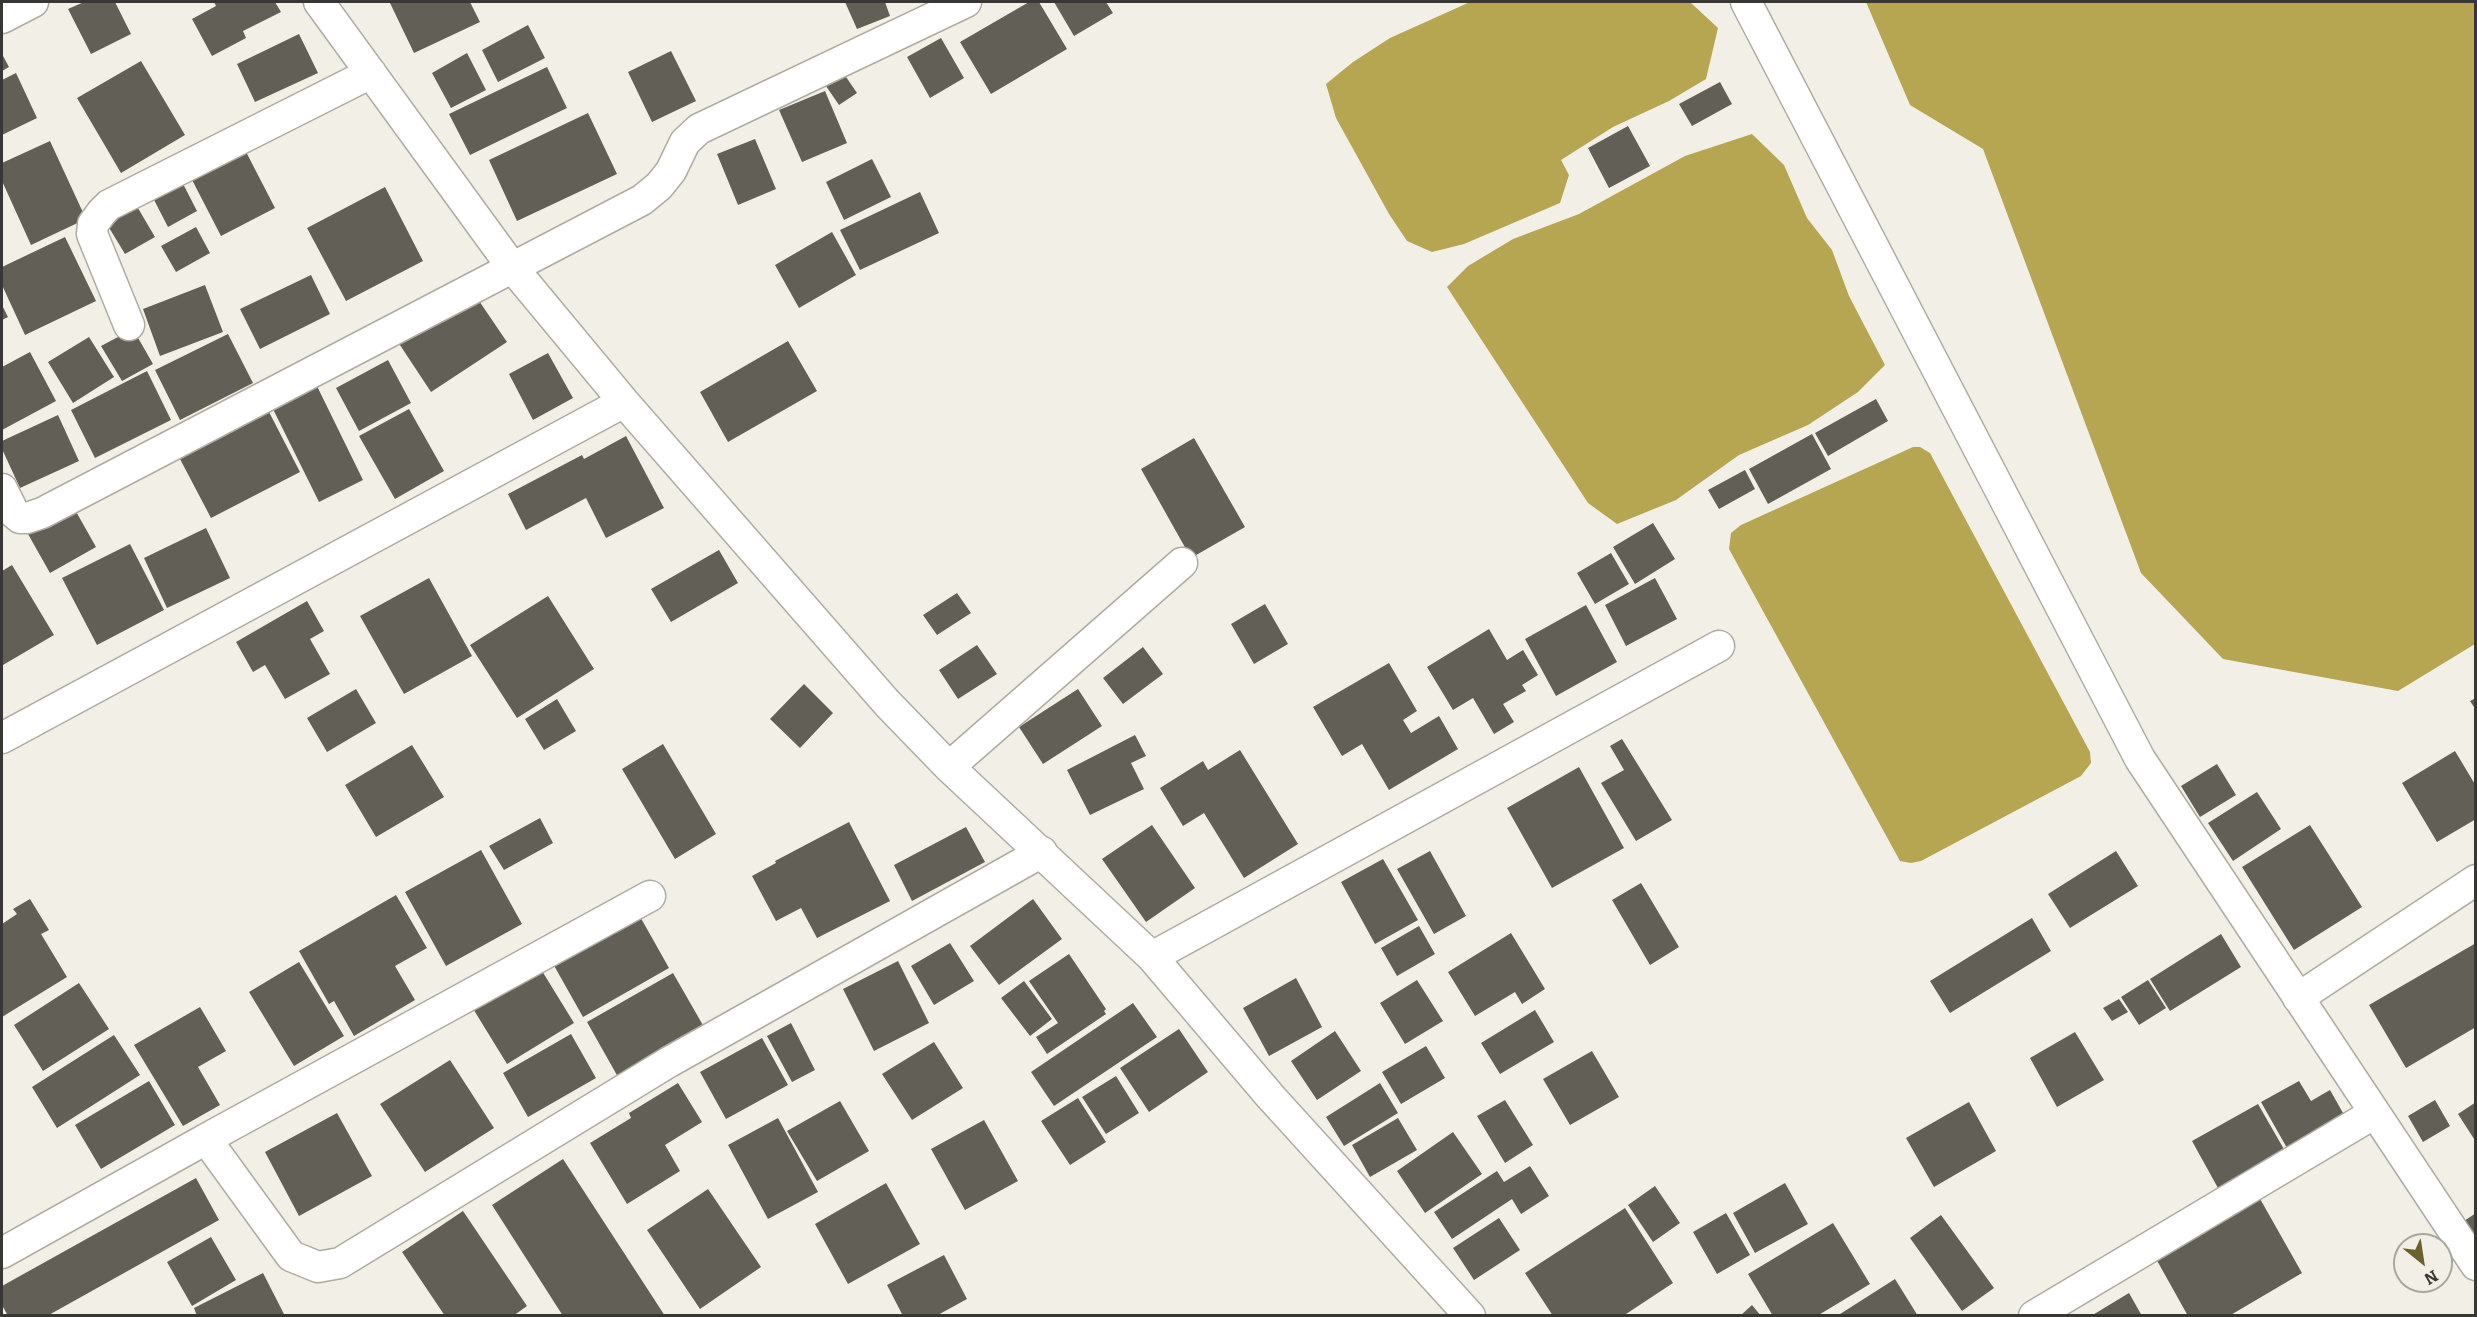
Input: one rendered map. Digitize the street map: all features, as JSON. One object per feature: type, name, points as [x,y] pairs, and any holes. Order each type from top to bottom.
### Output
[{"type":"street","points":[[2,18],[33,2]]},
{"type":"street","points":[[319,2],[512,267],[624,402],[887,703],[949,768],[1152,957],[1270,1096],[1470,1316]]},
{"type":"street","points":[[2,489],[14,513],[20,518],[42,513],[642,200],[665,178],[685,142],[699,129],[966,2]]},
{"type":"street","points":[[1746,2],[2140,759],[2475,1265]]},
{"type":"street","points":[[129,325],[92,234],[93,224],[102,212],[109,205],[371,72]]},
{"type":"street","points":[[2,738],[624,402]]},
{"type":"street","points":[[949,768],[1182,563]]},
{"type":"street","points":[[1152,957],[1719,646]]},
{"type":"street","points":[[206,1139],[291,1256],[318,1267],[340,1263],[669,1062],[1041,852]]},
{"type":"street","points":[[2298,999],[2475,880]]},
{"type":"street","points":[[2,1253],[650,896]]},
{"type":"street","points":[[2034,1316],[2373,1114]]},
{"type":"shaded area","points":[[1470,2],[1690,2],[1718,28],[1706,79],[1669,101],[1613,127],[1561,160],[1569,175],[1560,203],[1464,244],[1432,252],[1407,241],[1389,214],[1336,118],[1326,84],[1353,62],[1390,38]]},
{"type":"shaded area","points":[[1866,2],[2475,2],[2475,644],[2398,691],[2223,659],[2141,573],[1983,149],[1910,105]]},
{"type":"shaded area","points":[[1752,134],[1784,165],[1807,218],[1832,250],[1849,296],[1885,365],[1858,392],[1808,425],[1739,455],[1676,500],[1617,524],[1588,503],[1447,287],[1468,266],[1513,239],[1579,214],[1685,156]]},
{"type":"shaded area","points":[[1913,447],[1920,447],[1930,453],[2090,752],[2091,763],[2081,776],[1921,861],[1911,863],[1900,861],[1729,549],[1731,533],[1741,525]]},
{"type":"building","points":[[84,2],[115,2],[131,34],[91,54],[68,9]]},
{"type":"building","points":[[214,2],[275,2],[281,12],[243,31],[246,38],[212,56],[192,19],[216,6]]},
{"type":"building","points":[[470,2],[480,22],[414,53],[390,3]]},
{"type":"building","points":[[845,2],[885,2],[890,16],[857,29]]},
{"type":"building","points":[[1029,2],[1039,2],[1067,49],[991,94],[960,42]]},
{"type":"building","points":[[1054,2],[1106,2],[1113,13],[1074,36]]},
{"type":"building","points":[[528,25],[545,58],[498,82],[482,50]]},
{"type":"building","points":[[299,34],[318,73],[255,102],[237,64]]},
{"type":"building","points":[[941,38],[964,78],[930,98],[907,57]]},
{"type":"building","points":[[671,51],[696,101],[652,122],[628,72]]},
{"type":"building","points":[[467,53],[486,90],[451,108],[432,73]]},
{"type":"building","points":[[2,54],[9,67],[2,71]]},
{"type":"building","points":[[141,61],[185,135],[121,173],[77,98]]},
{"type":"building","points":[[547,67],[567,108],[470,155],[449,114]]},
{"type":"building","points":[[16,73],[37,118],[2,135],[2,80]]},
{"type":"building","points":[[844,74],[857,93],[839,105],[826,86]]},
{"type":"building","points":[[1720,82],[1732,104],[1692,126],[1679,104]]},
{"type":"building","points":[[825,91],[847,143],[802,162],[779,110]]},
{"type":"building","points":[[588,113],[617,174],[517,221],[489,160]]},
{"type":"building","points":[[1628,126],[1650,166],[1609,188],[1588,148]]},
{"type":"building","points":[[755,139],[776,189],[738,205],[717,154]]},
{"type":"building","points":[[50,141],[86,219],[31,245],[2,181],[2,163]]},
{"type":"building","points":[[243,146],[275,208],[221,236],[189,174]]},
{"type":"building","points":[[872,159],[891,197],[844,220],[826,182]]},
{"type":"building","points":[[180,178],[197,211],[168,227],[151,194]]},
{"type":"building","points":[[385,187],[423,261],[346,301],[307,228]]},
{"type":"building","points":[[920,192],[939,233],[860,270],[840,230]]},
{"type":"building","points":[[135,203],[155,237],[125,254],[105,221]]},
{"type":"building","points":[[196,227],[210,253],[176,272],[161,246]]},
{"type":"building","points":[[832,232],[856,275],[799,308],[775,265]]},
{"type":"building","points":[[65,237],[96,301],[25,335],[2,285],[2,267]]},
{"type":"building","points":[[311,275],[330,314],[260,349],[240,309]]},
{"type":"building","points":[[205,285],[223,332],[160,356],[143,309]]},
{"type":"building","points":[[473,292],[507,342],[431,392],[398,342]]},
{"type":"building","points":[[2,305],[8,317],[2,320]]},
{"type":"building","points":[[133,329],[153,364],[122,381],[101,346]]},
{"type":"building","points":[[228,334],[253,383],[180,420],[155,370]]},
{"type":"building","points":[[89,337],[114,377],[73,403],[48,362]]},
{"type":"building","points":[[788,341],[817,391],[728,442],[700,392]]},
{"type":"building","points":[[30,352],[56,401],[2,430],[2,367]]},
{"type":"building","points":[[548,353],[573,398],[533,420],[509,374]]},
{"type":"building","points":[[388,360],[411,403],[359,431],[336,388]]},
{"type":"building","points":[[147,371],[171,420],[95,458],[71,410]]},
{"type":"building","points":[[315,382],[363,480],[319,502],[270,403]]},
{"type":"building","points":[[1876,399],[1888,421],[1828,456],[1815,433]]},
{"type":"building","points":[[409,409],[444,471],[395,499],[359,436]]},
{"type":"building","points":[[269,412],[300,472],[211,518],[180,459]]},
{"type":"building","points":[[58,415],[79,461],[20,488],[2,449],[2,441]]},
{"type":"building","points":[[1812,434],[1831,469],[1768,504],[1749,469]]},
{"type":"building","points":[[626,436],[664,508],[606,538],[586,498],[526,530],[508,494],[582,455],[584,459]]},
{"type":"building","points":[[1194,438],[1245,527],[1191,558],[1141,469]]},
{"type":"building","points":[[1745,470],[1755,489],[1719,509],[1708,490]]},
{"type":"building","points":[[74,508],[96,547],[50,573],[28,534]]},
{"type":"building","points":[[1653,523],[1675,559],[1635,584],[1613,547]]},
{"type":"building","points":[[206,528],[230,578],[167,608],[144,558]]},
{"type":"building","points":[[130,544],[164,610],[97,645],[62,578]]},
{"type":"building","points":[[719,550],[738,583],[671,622],[651,589]]},
{"type":"building","points":[[1611,553],[1629,584],[1595,604],[1577,573]]},
{"type":"building","points":[[12,565],[54,635],[3,665],[2,571]]},
{"type":"building","points":[[429,578],[472,656],[404,694],[360,616]]},
{"type":"building","points":[[1655,578],[1677,619],[1626,646],[1605,605]]},
{"type":"building","points":[[957,593],[971,613],[937,635],[923,615]]},
{"type":"building","points":[[548,596],[594,669],[517,718],[470,645]]},
{"type":"building","points":[[307,601],[324,631],[310,639],[330,674],[285,699],[265,665],[253,672],[236,642]]},
{"type":"building","points":[[1265,604],[1288,644],[1254,664],[1231,624]]},
{"type":"building","points":[[1586,605],[1617,662],[1556,696],[1525,639]]},
{"type":"building","points":[[1489,629],[1507,660],[1523,650],[1538,675],[1522,685],[1526,691],[1503,704],[1514,722],[1494,734],[1473,698],[1453,710],[1427,667]]},
{"type":"building","points":[[977,645],[997,674],[958,699],[939,670]]},
{"type":"building","points":[[1143,647],[1163,674],[1123,704],[1103,678]]},
{"type":"building","points":[[1389,663],[1417,711],[1403,720],[1411,733],[1439,716],[1458,749],[1389,790],[1362,744],[1342,756],[1313,707]]},
{"type":"building","points":[[804,684],[833,713],[800,748],[770,719]]},
{"type":"building","points":[[356,689],[376,723],[327,752],[307,718]]},
{"type":"building","points":[[1078,689],[1102,726],[1043,764],[1019,727]]},
{"type":"building","points":[[2476,698],[2476,710],[2470,701]]},
{"type":"building","points":[[557,699],[576,731],[544,750],[525,719]]},
{"type":"building","points":[[1135,735],[1146,756],[1131,763],[1144,789],[1090,815],[1067,770]]},
{"type":"building","points":[[1622,739],[1672,820],[1636,841],[1601,783],[1624,770],[1610,746]]},
{"type":"building","points":[[663,744],[716,834],[675,859],[622,769]]},
{"type":"building","points":[[412,745],[444,797],[376,837],[345,785]]},
{"type":"building","points":[[1240,750],[1298,844],[1244,878],[1204,813],[1183,826],[1160,788],[1203,761],[1208,770]]},
{"type":"building","points":[[2455,751],[2476,786],[2476,819],[2437,842],[2402,783]]},
{"type":"building","points":[[2217,764],[2236,795],[2200,817],[2181,786]]},
{"type":"building","points":[[1579,767],[1624,848],[1552,888],[1507,808]]},
{"type":"building","points":[[2257,792],[2281,829],[2233,861],[2208,823]]},
{"type":"building","points":[[540,818],[553,843],[504,870],[489,846]]},
{"type":"building","points":[[849,822],[890,901],[817,938],[801,908],[776,921],[752,876],[776,863],[775,861]]},
{"type":"building","points":[[1152,825],[1195,888],[1146,922],[1102,859]]},
{"type":"building","points":[[2310,825],[2362,907],[2294,950],[2242,867]]},
{"type":"building","points":[[966,827],[985,862],[912,901],[894,865]]},
{"type":"building","points":[[481,850],[522,924],[446,966],[405,892]]},
{"type":"building","points":[[1430,851],[1466,916],[1434,934],[1397,869]]},
{"type":"building","points":[[2116,851],[2138,886],[2070,928],[2048,894]]},
{"type":"building","points":[[1383,859],[1418,920],[1375,944],[1341,882]]},
{"type":"building","points":[[1641,883],[1679,947],[1650,965],[1612,900]]},
{"type":"building","points":[[396,895],[427,948],[395,966],[415,1000],[354,1036],[334,1001],[329,1004],[299,951]]},
{"type":"building","points":[[30,899],[49,930],[41,934],[67,977],[2,1017],[2,924],[17,914],[13,909]]},
{"type":"building","points":[[1033,899],[1062,939],[999,985],[970,946]]},
{"type":"building","points":[[638,913],[669,968],[583,1017],[552,962]]},
{"type":"building","points":[[2032,918],[2051,951],[1950,1013],[1930,981]]},
{"type":"building","points":[[1419,926],[1435,954],[1397,976],[1381,948]]},
{"type":"building","points":[[1511,933],[1545,989],[1522,1004],[1515,992],[1475,1016],[1448,972]]},
{"type":"building","points":[[2221,934],[2241,967],[2170,1011],[2150,979]]},
{"type":"building","points":[[950,943],[974,981],[934,1005],[911,966]]},
{"type":"building","points":[[2476,943],[2476,1027],[2406,1068],[2369,1005]]},
{"type":"building","points":[[1069,954],[1106,1009],[1104,1011],[1106,1014],[1047,1054],[1036,1037],[1058,1023],[1029,981]]},
{"type":"building","points":[[898,961],[929,1023],[874,1051],[843,989]]},
{"type":"building","points":[[299,962],[344,1036],[294,1066],[249,992]]},
{"type":"building","points":[[539,966],[574,1023],[507,1064],[472,1007]]},
{"type":"building","points":[[673,973],[704,1027],[618,1077],[587,1022]]},
{"type":"building","points":[[1296,978],[1322,1027],[1269,1056],[1243,1008]]},
{"type":"building","points":[[1417,980],[1443,1021],[1405,1044],[1380,1003]]},
{"type":"building","points":[[2148,980],[2166,1008],[2139,1025],[2121,997]]},
{"type":"building","points":[[1024,981],[1052,1019],[1030,1036],[1001,998]]},
{"type":"building","points":[[79,983],[109,1029],[43,1071],[14,1025]]},
{"type":"building","points":[[2119,999],[2128,1012],[2112,1021],[2103,1008]]},
{"type":"building","points":[[1133,1003],[1157,1037],[1054,1106],[1031,1072]]},
{"type":"building","points":[[200,1007],[226,1051],[198,1067],[220,1105],[183,1126],[134,1045]]},
{"type":"building","points":[[1535,1010],[1554,1042],[1500,1074],[1481,1043]]},
{"type":"building","points":[[791,1023],[815,1070],[792,1082],[767,1036]]},
{"type":"building","points":[[1179,1029],[1208,1072],[1149,1112],[1120,1068]]},
{"type":"building","points":[[1335,1031],[1361,1071],[1317,1100],[1291,1061]]},
{"type":"building","points":[[2075,1032],[2104,1080],[2057,1107],[2030,1058]]},
{"type":"building","points":[[571,1034],[596,1078],[528,1117],[503,1073]]},
{"type":"building","points":[[114,1035],[140,1075],[57,1128],[32,1087]]},
{"type":"building","points":[[762,1038],[788,1085],[726,1119],[700,1072]]},
{"type":"building","points":[[934,1042],[963,1088],[912,1120],[882,1074]]},
{"type":"building","points":[[1426,1046],[1445,1078],[1401,1104],[1382,1072]]},
{"type":"building","points":[[1592,1051],[1619,1097],[1570,1125],[1543,1079]]},
{"type":"building","points":[[450,1060],[494,1128],[425,1172],[380,1104]]},
{"type":"building","points":[[1116,1076],[1139,1113],[1106,1134],[1082,1097]]},
{"type":"building","points":[[149,1081],[175,1125],[101,1169],[75,1125]]},
{"type":"building","points":[[2299,1081],[2311,1101],[2330,1090],[2343,1113],[2287,1148],[2261,1102]]},
{"type":"building","points":[[678,1083],[702,1122],[665,1145],[680,1171],[627,1204],[590,1143],[631,1118],[629,1113]]},
{"type":"building","points":[[1380,1083],[1398,1113],[1344,1146],[1326,1117]]},
{"type":"building","points":[[1078,1098],[1106,1142],[1070,1165],[1041,1121]]},
{"type":"building","points":[[1505,1100],[1533,1145],[1505,1163],[1477,1116]]},
{"type":"building","points":[[2435,1100],[2450,1126],[2423,1142],[2408,1116]]},
{"type":"building","points":[[840,1101],[869,1151],[817,1181],[787,1131]]},
{"type":"building","points":[[1969,1102],[1996,1151],[1934,1187],[1906,1138]]},
{"type":"building","points":[[2476,1102],[2476,1142],[2458,1114]]},
{"type":"building","points":[[2258,1104],[2285,1151],[2218,1188],[2192,1141]]},
{"type":"building","points":[[337,1113],[372,1176],[299,1216],[265,1152]]},
{"type":"building","points":[[778,1118],[818,1192],[768,1219],[728,1145]]},
{"type":"building","points":[[1398,1118],[1417,1150],[1370,1177],[1352,1145]]},
{"type":"building","points":[[984,1120],[1018,1181],[965,1210],[931,1149]]},
{"type":"building","points":[[1453,1132],[1482,1174],[1425,1213],[1397,1171]]},
{"type":"building","points":[[563,1159],[665,1316],[563,1316],[492,1205]]},
{"type":"building","points":[[1530,1166],[1549,1196],[1521,1214],[1512,1199],[1452,1239],[1434,1212],[1497,1171],[1504,1182]]},
{"type":"building","points":[[196,1178],[219,1220],[47,1316],[8,1316],[2,1305],[2,1286]]},
{"type":"building","points":[[886,1183],[920,1244],[848,1284],[815,1224]]},
{"type":"building","points":[[1785,1183],[1808,1224],[1755,1253],[1733,1213]]},
{"type":"building","points":[[1655,1186],[1680,1223],[1653,1242],[1628,1205]]},
{"type":"building","points":[[708,1189],[761,1267],[700,1309],[647,1230]]},
{"type":"building","points":[[2259,1197],[2302,1273],[2229,1316],[2188,1316],[2155,1257]]},
{"type":"building","points":[[1625,1208],[1673,1283],[1623,1316],[1553,1316],[1525,1273]]},
{"type":"building","points":[[463,1211],[527,1306],[513,1316],[445,1316],[402,1252]]},
{"type":"building","points":[[1726,1213],[1750,1255],[1717,1274],[1693,1232]]},
{"type":"building","points":[[2476,1213],[2476,1240],[2464,1221]]},
{"type":"building","points":[[1941,1215],[1994,1288],[1962,1311],[1910,1238]]},
{"type":"building","points":[[1499,1218],[1520,1250],[1474,1280],[1453,1248]]},
{"type":"building","points":[[1833,1223],[1870,1284],[1817,1316],[1773,1316],[1748,1274]]},
{"type":"building","points":[[211,1237],[236,1280],[192,1306],[167,1262]]},
{"type":"building","points":[[944,1255],[967,1299],[936,1316],[903,1316],[887,1285]]},
{"type":"building","points":[[263,1273],[285,1316],[197,1316],[194,1308]]},
{"type":"building","points":[[1895,1279],[1918,1316],[1837,1316]]},
{"type":"building","points":[[2129,1293],[2142,1316],[2091,1316]]},
{"type":"building","points":[[1752,1305],[1761,1316],[1740,1316]]}]
